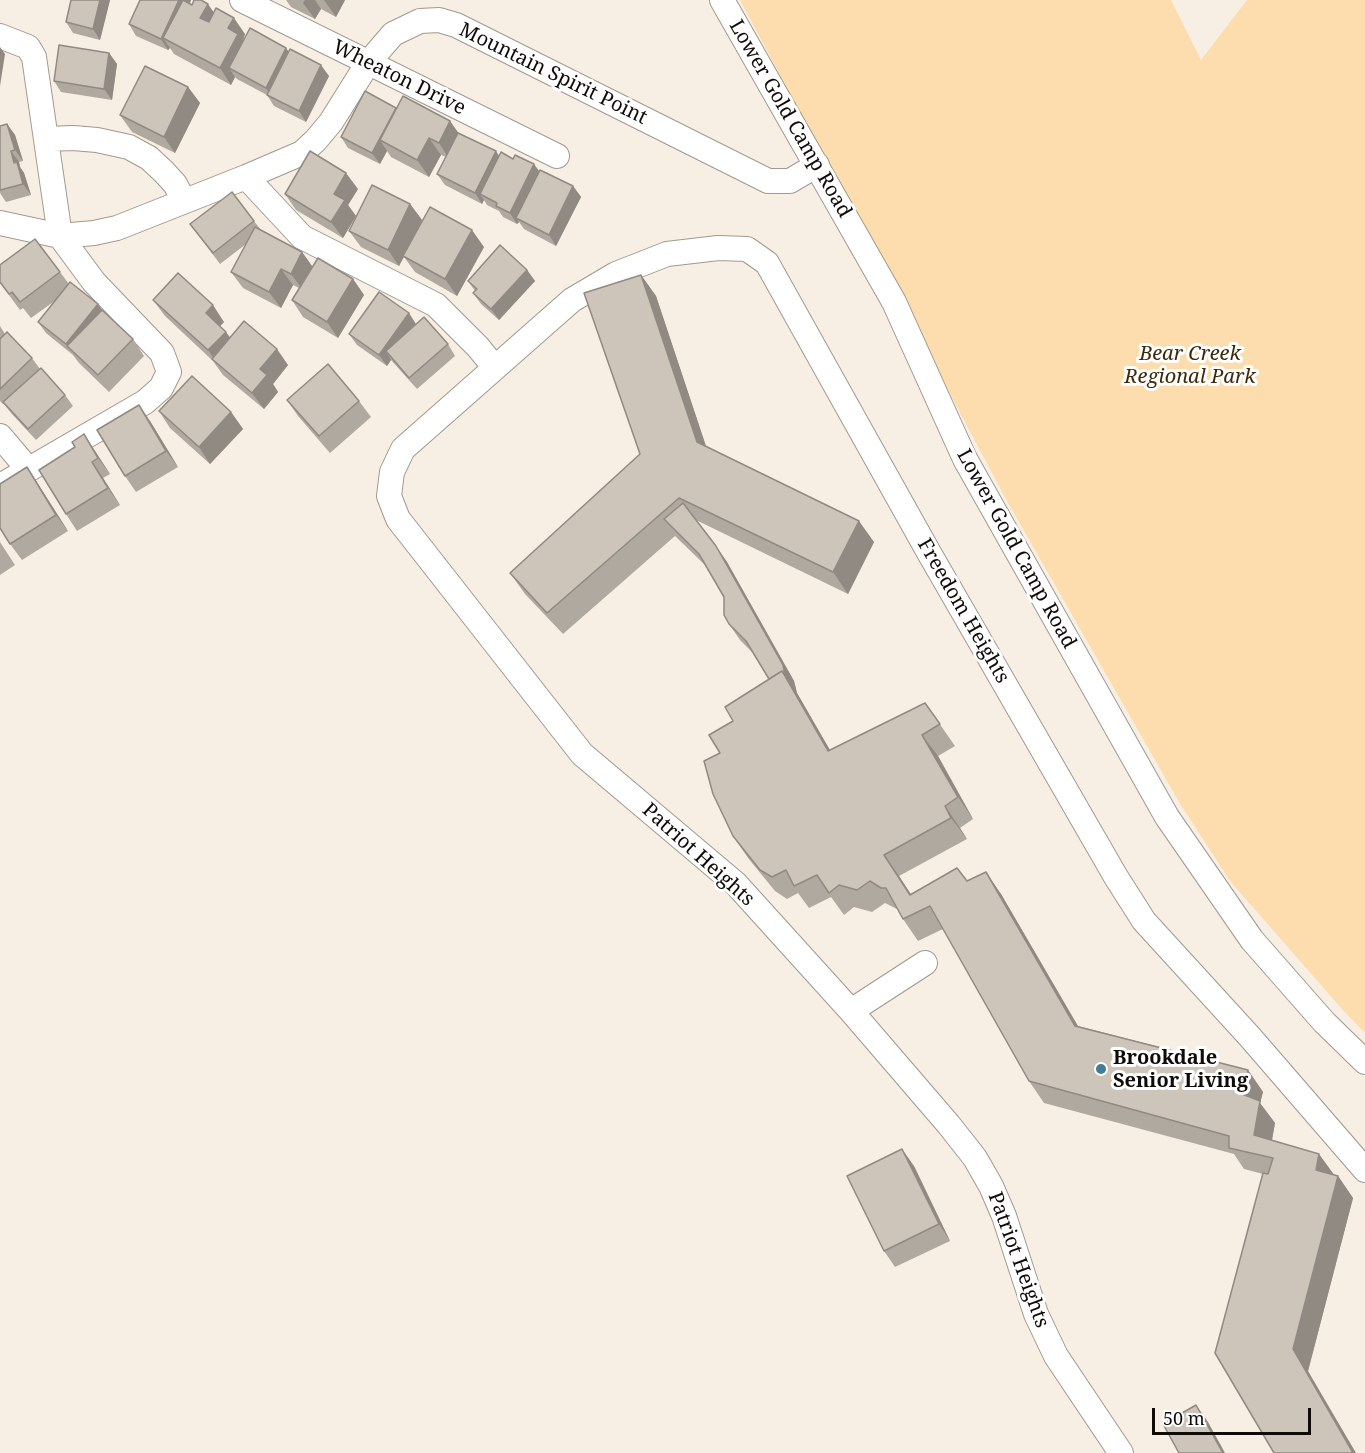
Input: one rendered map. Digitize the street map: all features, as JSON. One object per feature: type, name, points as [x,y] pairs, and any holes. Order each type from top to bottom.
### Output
[{"type":"street","name":"Wheaton Drive","points":[[242,0],[557,156]]},
{"type":"street","name":"Lower Gold Camp Road","points":[[722,0],[894,302],[965,459],[1167,817],[1252,940],[1324,1022],[1365,1062]]},
{"type":"street","name":"Mountain Spirit Point","points":[[0,224],[60,236],[117,228],[302,153],[331,122],[368,63],[393,34],[420,21],[439,20],[456,25],[768,181],[790,182],[817,165]]},
{"type":"street","points":[[0,36],[28,47],[34,57],[60,236],[94,282],[162,352],[169,372],[161,388],[145,402],[0,486]]},
{"type":"street","points":[[46,139],[97,140],[129,147],[149,158],[164,172],[175,184],[183,201]]},
{"type":"street","points":[[246,177],[302,237],[436,306],[478,347],[503,361]]},
{"type":"street","name":"Freedom Heights","points":[[503,361],[572,300],[616,274],[668,254],[718,248],[747,249],[768,263],[928,551],[1116,878],[1144,921],[1250,1037],[1365,1170]]},
{"type":"street","name":"Patriot Heights","points":[[503,361],[403,449],[392,472],[389,495],[398,519],[582,754],[599,771],[647,808],[736,884],[851,1011],[975,1158],[1004,1216],[1036,1314],[1056,1356],[1121,1453]]},
{"type":"street","points":[[0,436],[28,470]]},
{"type":"street","points":[[851,1011],[925,963]]},
{"type":"green space","name":"Bear Creek Regional Park","points":[[740,0],[1171,0],[1201,60],[1247,0],[1365,0],[1365,1033],[1230,881],[1179,802],[1007,501]]},
{"type":"building","points":[[71,0],[100,0],[93,29],[66,22]]},
{"type":"building","points":[[140,0],[179,0],[161,39],[129,24]]},
{"type":"building","points":[[183,0],[192,5],[194,0],[201,0],[208,4],[200,18],[209,22],[216,8],[234,18],[228,28],[238,34],[220,68],[163,38]]},
{"type":"building","points":[[250,28],[286,48],[266,88],[229,68]]},
{"type":"building","points":[[59,45],[109,53],[104,89],[54,81]]},
{"type":"building","points":[[290,49],[321,65],[299,111],[267,95]]},
{"type":"building","points":[[145,66],[188,87],[164,137],[120,115]]},
{"type":"building","points":[[365,91],[396,108],[372,153],[341,137]]},
{"type":"building","points":[[403,96],[450,121],[439,143],[429,138],[417,160],[380,140]]},
{"type":"building","points":[[7,124],[15,150],[11,151],[14,163],[17,162],[23,184],[0,190],[0,126]]},
{"type":"building","points":[[458,133],[496,151],[475,193],[437,174]]},
{"type":"building","points":[[310,151],[346,173],[334,194],[345,200],[331,222],[285,194]]},
{"type":"building","points":[[501,152],[513,159],[515,155],[534,164],[510,213],[480,194]]},
{"type":"building","points":[[540,170],[573,186],[549,235],[516,218]]},
{"type":"building","points":[[372,185],[410,204],[388,250],[349,231]]},
{"type":"building","points":[[232,192],[254,221],[213,253],[190,224]]},
{"type":"building","points":[[430,207],[472,230],[445,279],[403,256]]},
{"type":"building","points":[[255,227],[302,252],[291,274],[281,269],[269,292],[231,272]]},
{"type":"building","points":[[35,239],[60,272],[20,302],[12,292],[9,294],[0,282],[0,265]]},
{"type":"building","points":[[500,245],[527,270],[491,309],[473,293],[477,289],[468,281]]},
{"type":"building","points":[[318,258],[353,279],[327,322],[292,300]]},
{"type":"building","points":[[178,273],[213,305],[206,313],[226,332],[208,350],[153,300]]},
{"type":"building","points":[[641,275],[697,442],[859,521],[833,572],[679,498],[547,613],[510,573],[640,454],[584,293]]},
{"type":"building","points":[[70,282],[98,304],[66,344],[38,322]]},
{"type":"building","points":[[379,292],[409,313],[379,355],[349,334]]},
{"type":"building","points":[[102,310],[133,339],[98,375],[67,346]]},
{"type":"building","points":[[424,317],[448,344],[409,378],[386,351]]},
{"type":"building","points":[[244,321],[277,349],[260,369],[267,375],[252,393],[212,359]]},
{"type":"building","points":[[7,332],[32,358],[0,389],[0,339]]},
{"type":"building","points":[[328,364],[359,401],[319,436],[287,400]]},
{"type":"building","points":[[41,368],[65,395],[28,429],[3,402]]},
{"type":"building","points":[[192,376],[231,412],[199,447],[159,411]]},
{"type":"building","points":[[139,405],[166,451],[125,476],[97,430]]},
{"type":"building","points":[[84,434],[98,458],[92,462],[108,488],[66,514],[39,470],[75,447],[72,442]]},
{"type":"building","points":[[27,467],[56,515],[10,544],[0,528],[0,484]]},
{"type":"building","points":[[683,503],[716,546],[783,665],[785,676],[782,671],[769,679],[746,641],[729,624],[724,615],[724,597],[699,554],[664,519]]},
{"type":"building","name":"Brookdale Senior Living","points":[[782,671],[828,751],[925,703],[940,724],[922,735],[958,797],[945,806],[951,818],[884,855],[910,895],[957,868],[967,881],[986,872],[1075,1026],[1248,1070],[1242,1094],[1260,1101],[1254,1135],[1319,1154],[1316,1170],[1338,1176],[1293,1349],[1353,1453],[1274,1453],[1215,1353],[1263,1173],[1268,1174],[1273,1158],[1229,1148],[1229,1136],[1029,1081],[930,906],[903,919],[886,888],[881,888],[870,881],[857,890],[839,885],[829,893],[817,875],[794,886],[786,870],[772,877],[760,870],[733,836],[713,794],[704,761],[720,753],[709,735],[733,721],[725,707]]},
{"type":"building","points":[[902,1149],[939,1224],[884,1251],[847,1176]]},
{"type":"building","points":[[1196,1405],[1223,1453],[1179,1453],[1163,1424]]},
{"type":"place","name":"Brookdale Senior Living","points":[[1101,1069]]}]
